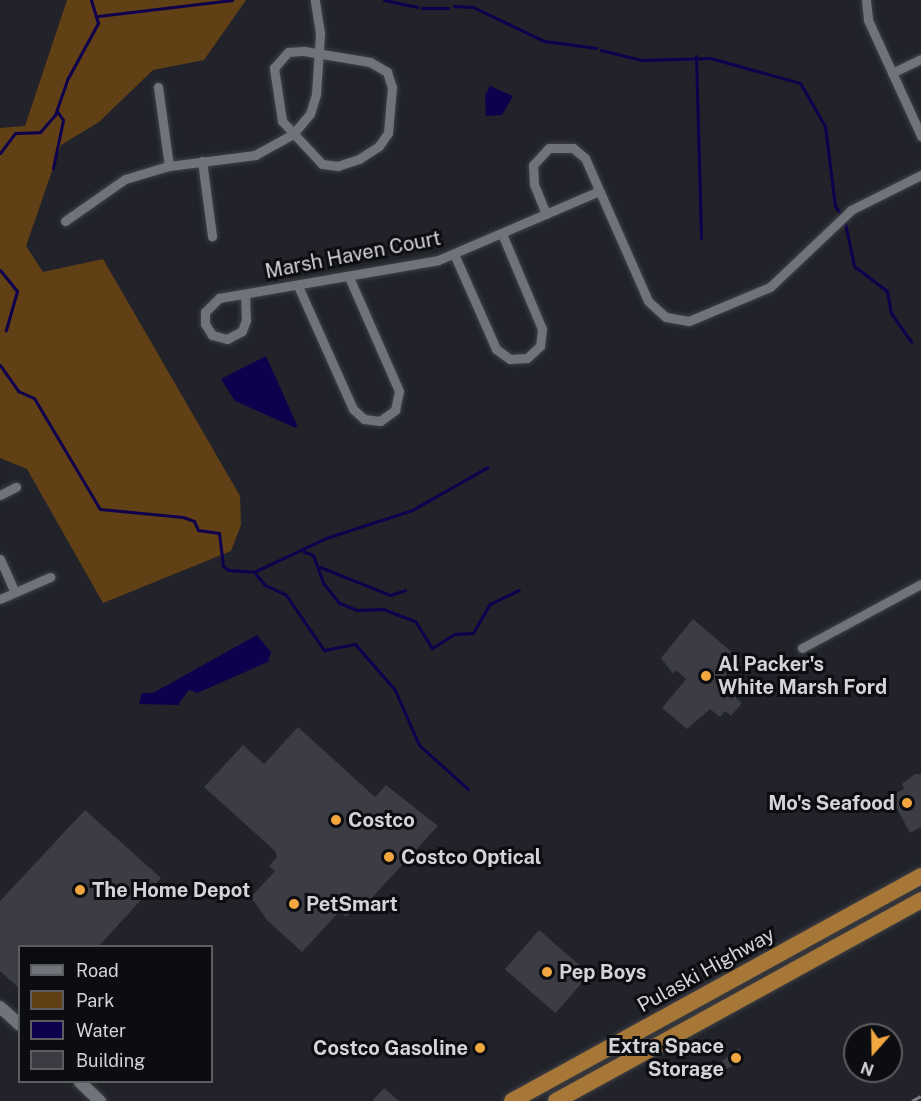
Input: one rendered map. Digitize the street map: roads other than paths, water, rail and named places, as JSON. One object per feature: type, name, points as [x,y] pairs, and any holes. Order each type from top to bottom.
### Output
[{"type":"highway","name":"Pulaski Highway","points":[[512,1101],[921,876]]},
{"type":"highway","points":[[556,1101],[921,900]]},
{"type":"street","points":[[65,221],[114,183],[169,166],[255,155],[292,134],[314,104],[320,54],[315,0]]},
{"type":"street","points":[[866,0],[868,20],[921,136]]},
{"type":"street","points":[[288,52],[320,54],[370,62],[387,72],[392,87],[388,133],[372,152],[338,166],[316,160],[292,134],[280,113],[273,68],[288,52]]},
{"type":"street","points":[[892,73],[921,59]]},
{"type":"street","points":[[158,87],[169,166]]},
{"type":"street","points":[[546,214],[532,173],[537,158],[549,148],[565,146],[580,152],[648,301],[666,317],[689,321],[770,286],[851,210],[921,175]]},
{"type":"street","points":[[202,161],[212,236]]},
{"type":"street","name":"Marsh Haven Court","points":[[245,294],[246,320],[242,332],[227,339],[212,335],[204,320],[209,305],[219,298],[349,277],[454,254],[599,191]]},
{"type":"street","points":[[454,254],[496,349],[510,359],[527,358],[540,346],[542,329],[502,234]]},
{"type":"street","points":[[298,286],[353,409],[364,419],[380,421],[395,410],[399,391],[349,277]]},
{"type":"street","points":[[0,495],[16,487]]},
{"type":"street","points":[[0,559],[15,592]]},
{"type":"street","points":[[0,598],[50,577]]},
{"type":"street","points":[[802,648],[921,584]]},
{"type":"street","points":[[0,1007],[18,1023]]},
{"type":"street","points":[[81,1083],[100,1101]]},
{"type":"water","points":[[490,86],[513,96],[502,115],[486,116],[485,95]]},
{"type":"water","points":[[266,356],[297,425],[296,428],[235,401],[221,379]]},
{"type":"water","points":[[257,635],[271,652],[268,662],[197,693],[189,690],[178,705],[139,704],[142,693],[153,693]]},
{"type":"waterway","points":[[0,153],[15,133],[40,132],[55,115],[68,78],[98,23],[91,0]]},
{"type":"waterway","points":[[98,16],[232,0]]},
{"type":"waterway","points":[[384,0],[417,7]]},
{"type":"waterway","points":[[454,6],[473,7],[544,41],[597,48]]},
{"type":"waterway","points":[[422,8],[448,8]]},
{"type":"waterway","points":[[601,50],[641,60],[710,58],[800,83],[825,126],[835,206],[844,218],[854,266],[887,291],[891,313],[911,342]]},
{"type":"waterway","points":[[696,56],[701,238]]},
{"type":"waterway","points":[[53,168],[63,120],[57,111]]},
{"type":"waterway","points":[[0,270],[17,291],[6,330]]},
{"type":"waterway","points":[[0,365],[18,391],[34,398],[100,509],[183,517],[194,521],[198,530],[219,533],[223,566],[228,570],[254,572],[326,538],[412,510],[488,467]]},
{"type":"waterway","points":[[304,552],[313,555],[323,583],[339,603],[357,610],[383,609],[415,621],[432,648],[454,634],[473,633],[490,604],[519,590]]},
{"type":"waterway","points":[[320,567],[390,595],[405,590]]},
{"type":"waterway","points":[[254,572],[265,585],[286,595],[324,650],[355,644],[395,690],[419,745],[468,789]]},
{"type":"railway","points":[[912,1101],[921,1096]]},
{"type":"place","name":"Al Packer's White Marsh Ford","points":[[706,676]]},
{"type":"place","name":"Mo's Seafood","points":[[907,803]]},
{"type":"place","name":"Costco","points":[[336,820]]},
{"type":"place","name":"Costco Optical","points":[[389,857]]},
{"type":"place","name":"The Home Depot","points":[[80,890]]},
{"type":"place","name":"PetSmart","points":[[294,904]]},
{"type":"place","name":"Pep Boys","points":[[547,972]]},
{"type":"place","name":"Costco Gasoline","points":[[480,1048]]},
{"type":"place","name":"Extra Space Storage","points":[[736,1058]]}]
